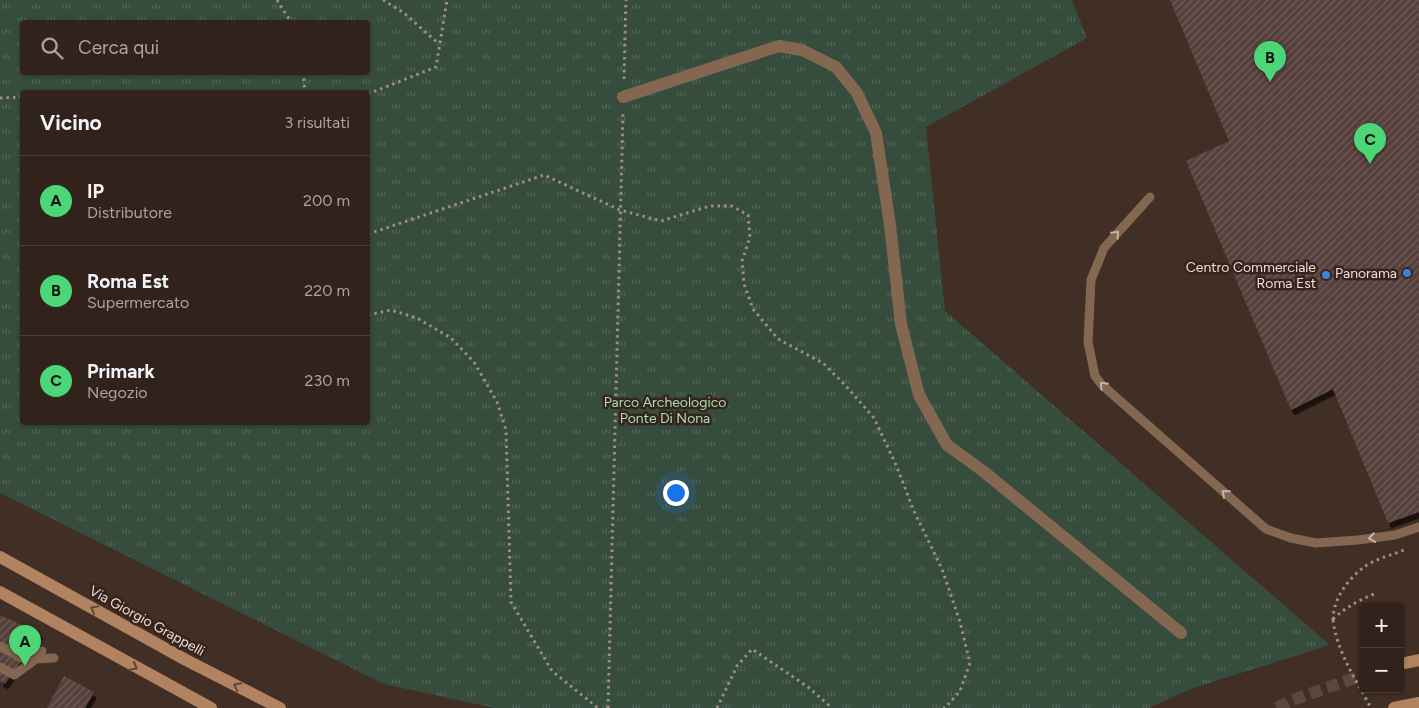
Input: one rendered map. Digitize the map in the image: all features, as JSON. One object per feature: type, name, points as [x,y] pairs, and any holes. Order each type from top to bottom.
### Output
[{"type":"street","points":[[623,97],[779,46],[802,50],[836,67],[857,92],[876,132],[890,225],[901,324],[919,395],[947,445],[1181,633]]},
{"type":"street","name":"Via Giorgio Grappelli","points":[[0,557],[186,660],[280,708]]},
{"type":"street","points":[[0,592],[211,708]]},
{"type":"street","points":[[1404,663],[1419,660]]},
{"type":"street","points":[[1394,708],[1419,703]]},
{"type":"lane","points":[[1150,197],[1104,248],[1091,280],[1088,342],[1095,376],[1102,385],[1266,529],[1291,538],[1316,543],[1395,535],[1419,526]]},
{"type":"lane","points":[[0,646],[23,659],[42,651]]},
{"type":"lane","points":[[0,667],[14,675],[36,658],[54,658]]},
{"type":"path","points":[[277,0],[289,20]]},
{"type":"path","points":[[383,0],[404,12],[439,44]]},
{"type":"path","points":[[370,93],[436,67],[446,0]]},
{"type":"path","points":[[608,708],[626,0]]},
{"type":"path","points":[[303,75],[305,90]]},
{"type":"path","points":[[0,98],[20,97]]},
{"type":"path","points":[[370,233],[544,175],[620,210],[661,221],[710,206],[732,206],[748,215],[750,237],[742,260],[744,284],[752,309],[778,339],[823,363],[845,384],[874,418],[942,569],[960,622],[970,663],[960,691],[945,708],[942,708]]},
{"type":"path","points":[[370,315],[391,310],[417,318],[451,338],[474,362],[497,402],[506,430],[511,602],[552,671],[598,708]]},
{"type":"path","points":[[1371,708],[1342,655],[1334,632],[1333,609],[1340,593],[1365,566],[1411,548]]},
{"type":"path","points":[[1333,620],[1341,612],[1377,592]]},
{"type":"path","points":[[718,708],[737,666],[752,649],[808,687],[832,708]]},
{"type":"green space","name":"Parco Archeologico Ponte Di Nona","points":[[0,0],[1072,0],[1087,38],[926,127],[945,311],[1330,645],[1193,688],[1149,708],[494,708],[384,684],[0,493]]},
{"type":"building","name":"Centro Commerciale Roma Est","points":[[1170,0],[1419,0],[1419,512],[1388,523],[1333,389],[1291,410],[1186,161],[1229,141]]},
{"type":"building","points":[[0,615],[40,633],[5,684],[0,681]]},
{"type":"building","points":[[64,676],[94,692],[85,708],[47,708]]},
{"type":"tunnel","points":[[1277,708],[1290,701],[1359,676]]},
{"type":"place","name":"Roma Est","points":[[1270,82]]},
{"type":"place","name":"Primark","points":[[1370,164]]},
{"type":"place","name":"Panorama","points":[[1407,273]]},
{"type":"place","name":"Centro Commerciale Roma Est","points":[[1326,275]]},
{"type":"place","name":"IP","points":[[25,666]]}]
